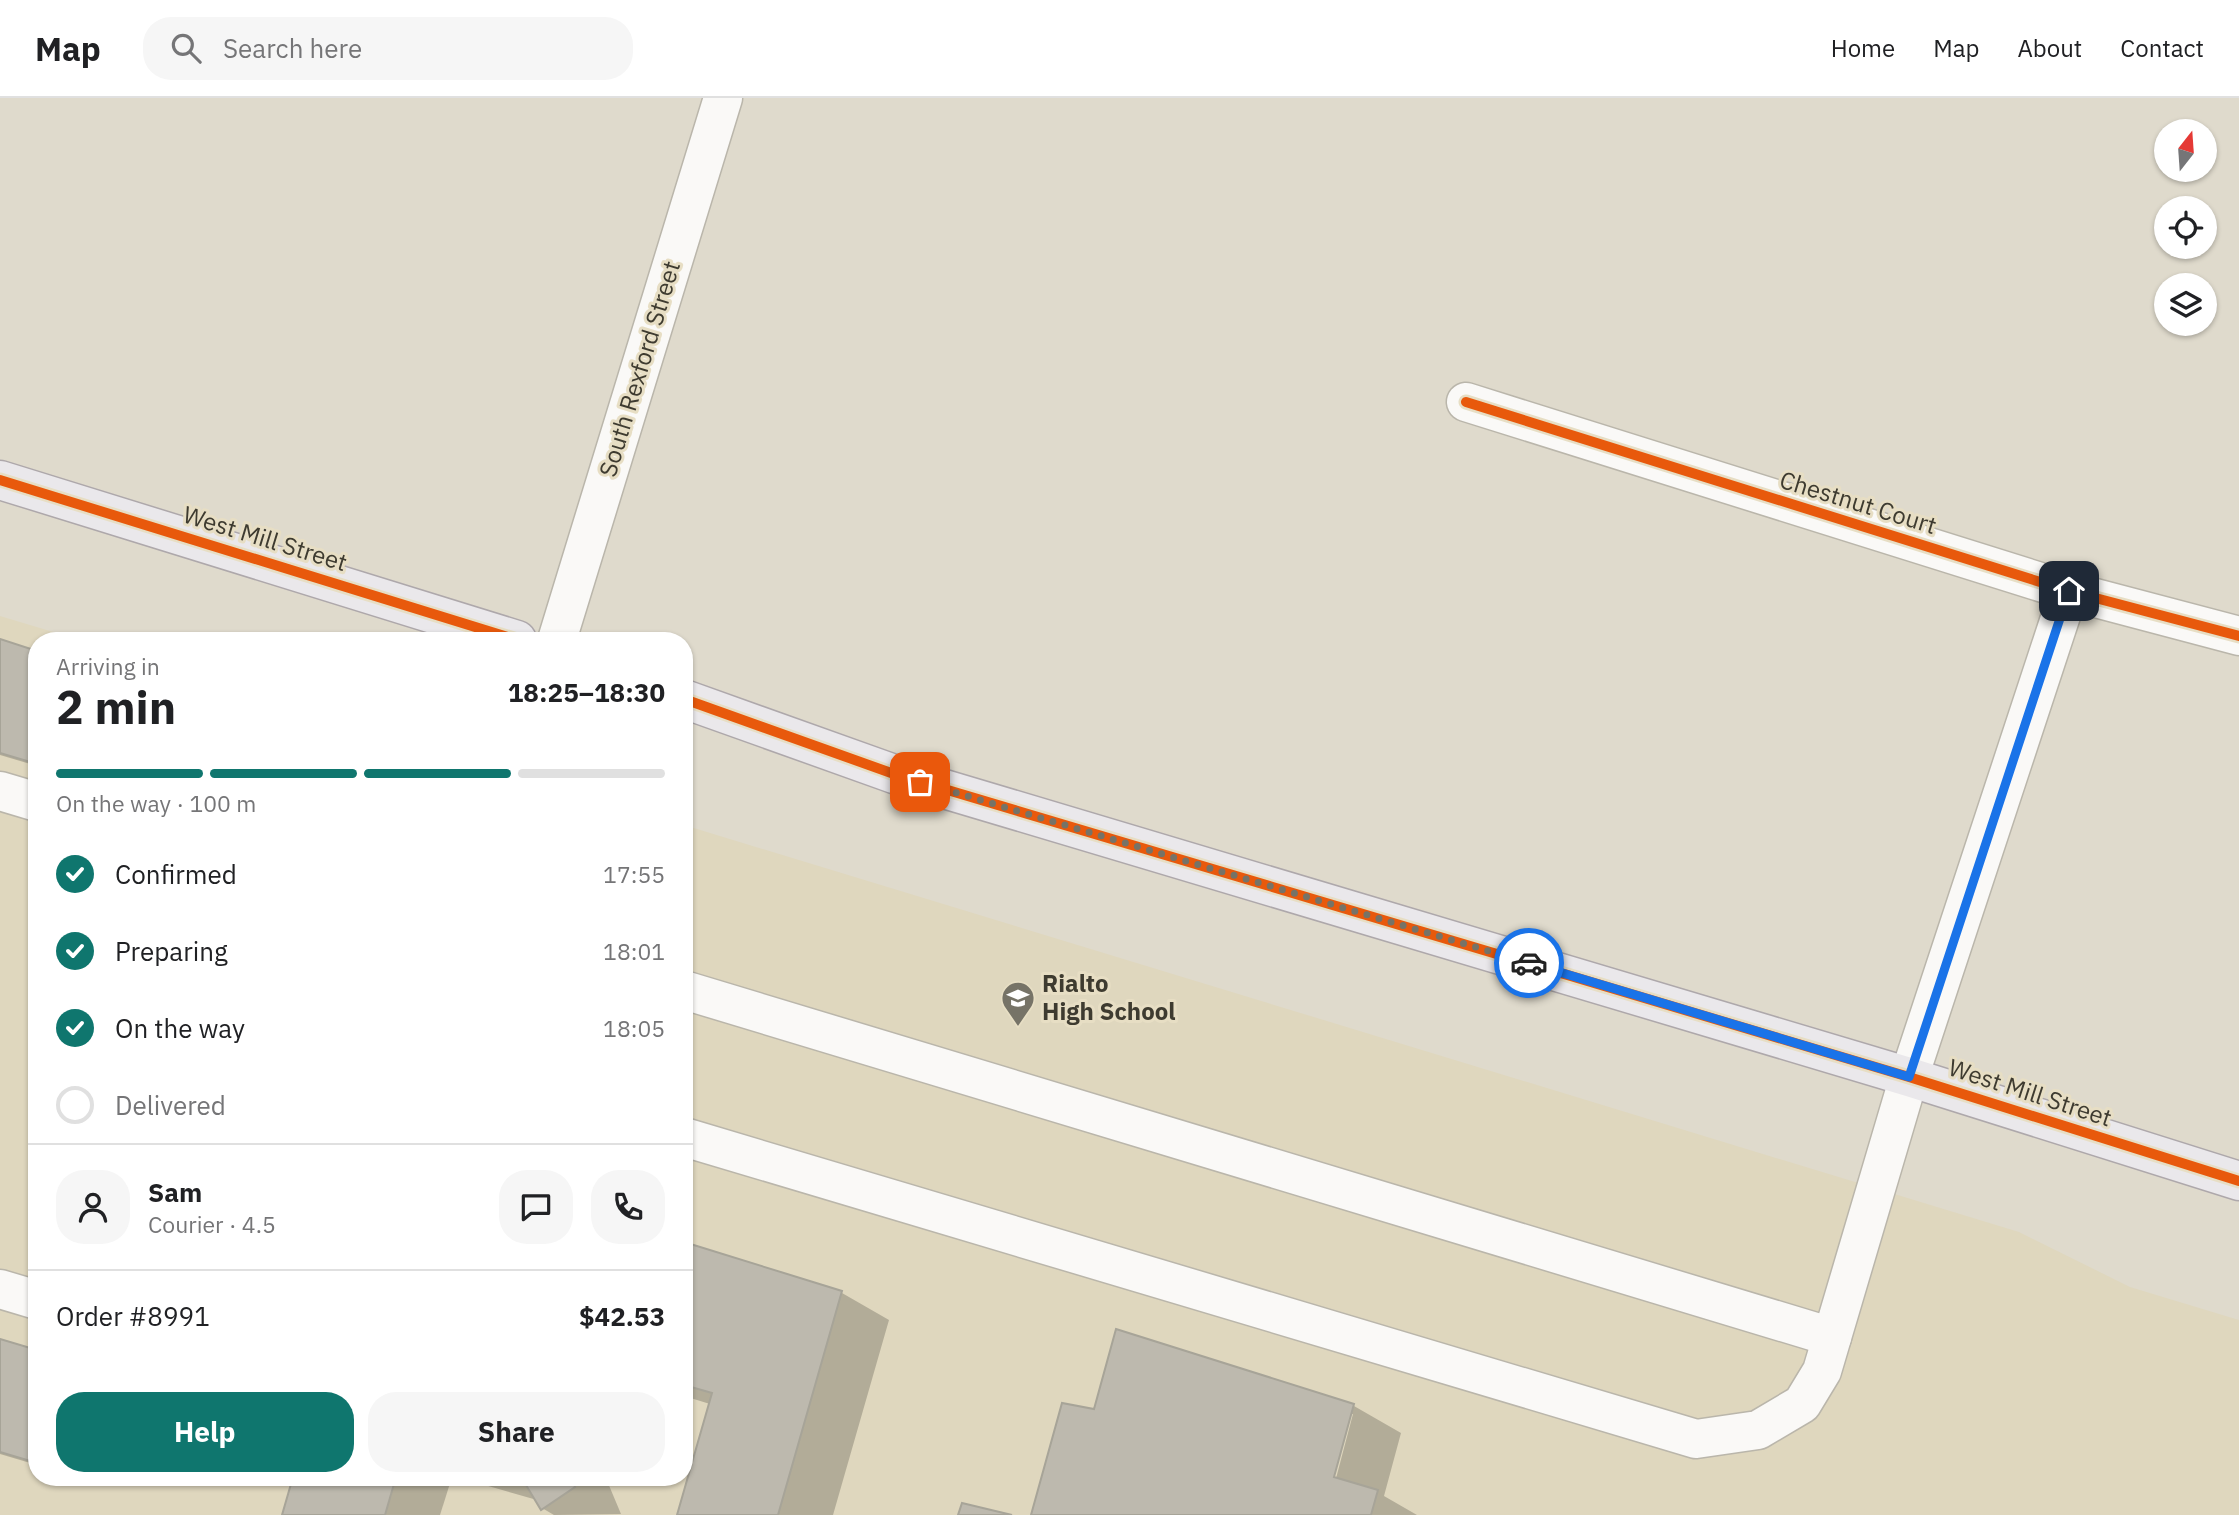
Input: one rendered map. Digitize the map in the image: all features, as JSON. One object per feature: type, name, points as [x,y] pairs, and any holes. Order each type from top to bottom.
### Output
[{"type":"main road","name":"West Mill Street","points":[[0,480],[491,632]]},
{"type":"main road","name":"West Mill Street","points":[[693,702],[894,774],[1909,1077],[2239,1181]]},
{"type":"street","name":"South Rexford Street","points":[[559,632],[723,98]]},
{"type":"street","name":"Chestnut Court","points":[[1466,402],[2069,591],[2239,636]]},
{"type":"street","points":[[693,1140],[1696,1438],[1758,1430],[1802,1404],[1822,1371],[1909,1077],[2069,591]]},
{"type":"street","points":[[0,791],[28,799]]},
{"type":"street","points":[[693,993],[1832,1337]]},
{"type":"street","points":[[0,1289],[28,1297]]},
{"type":"shaded area","name":"Rialto High School","points":[[0,616],[53,632],[28,632],[28,1486],[693,1486],[693,828],[2019,1232],[2130,1287],[2239,1320],[2239,1515],[0,1515]]},
{"type":"building","points":[[0,639],[28,648],[28,761],[0,753]]},
{"type":"building","points":[[693,1245],[842,1291],[778,1515],[677,1515],[685,1486],[693,1486],[693,1459],[712,1393],[693,1388]]},
{"type":"building","points":[[1116,1329],[1354,1404],[1334,1477],[1378,1490],[1371,1515],[1031,1515],[1062,1403],[1094,1409]]},
{"type":"building","points":[[0,1339],[28,1347],[28,1460],[0,1452]]},
{"type":"building","points":[[290,1486],[393,1486],[385,1515],[282,1515]]},
{"type":"building","points":[[527,1486],[575,1486],[575,1487],[541,1510]]},
{"type":"building","points":[[962,1503],[1012,1515],[958,1515]]},
{"type":"cycle path","points":[[1466,402],[2069,591],[2239,636]]},
{"type":"cycle path","points":[[0,480],[491,632]]},
{"type":"cycle path","points":[[693,702],[894,774],[1909,1077],[2239,1181]]},
{"type":"way so far","points":[[920,782],[1529,963]]},
{"type":"place","name":"Rialto High School","points":[[1018,1028]]},
{"type":"route","points":[[1529,963],[1909,1077],[2069,591]]}]
